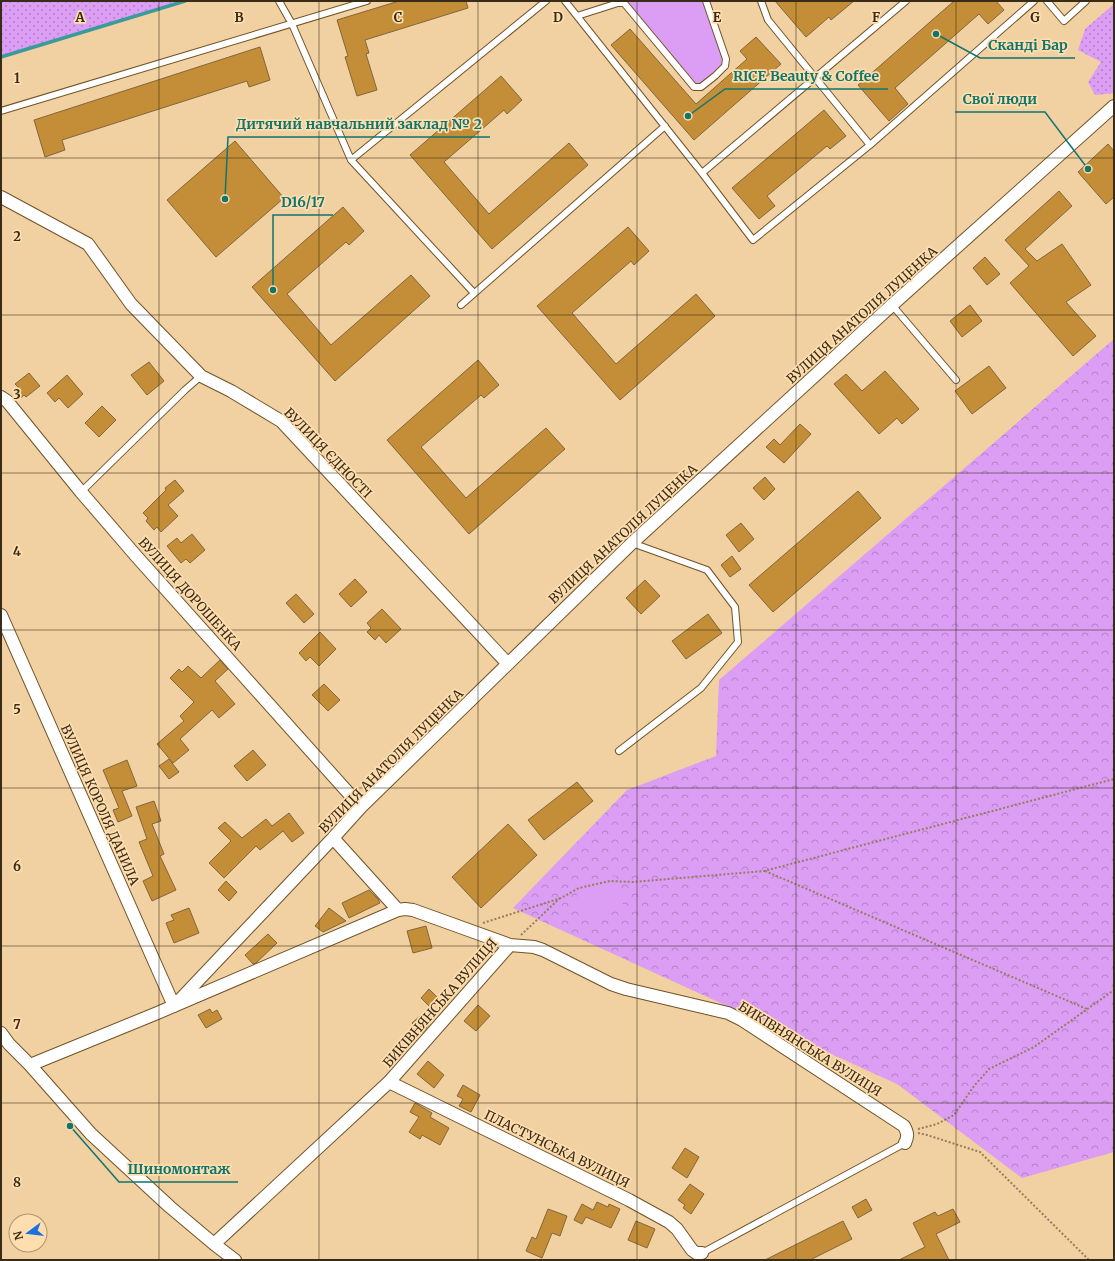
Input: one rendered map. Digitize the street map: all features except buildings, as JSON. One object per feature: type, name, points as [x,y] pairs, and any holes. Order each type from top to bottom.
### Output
[{"type":"street","name":"ВУЛИЦЯ АНАТОЛІЯ ЛУЦЕНКА","points":[[174,1006],[361,807],[632,543],[892,305],[1114,106]]},
{"type":"street","name":"ВУЛИЦЯ ЄДНОСТІ","points":[[1,197],[88,244],[130,304],[201,376],[281,421],[508,664]]},
{"type":"street","name":"ВУЛИЦЯ ДОРОШЕНКА","points":[[3,402],[143,563],[361,807]]},
{"type":"street","name":"ВУЛИЦЯ КОРОЛЯ ДАНИЛА","points":[[1,615],[174,1006]]},
{"type":"street","points":[[333,838],[398,910]]},
{"type":"street","name":"ВУЛИЦЯ АНАТОЛІЯ ЛУЦЕНКА","points":[[30,1065],[174,1006],[398,910],[413,910],[510,945]]},
{"type":"street","name":"БИКІВНЯНСЬКА ВУЛИЦЯ","points":[[214,1244],[389,1082],[510,945],[534,947],[543,950],[611,984],[626,989],[728,1013],[742,1020],[904,1126],[906,1137]]},
{"type":"street","points":[[1,1034],[5,1044],[30,1065],[92,1134],[170,1207],[235,1260]]},
{"type":"street","name":"ПЛАСТУНСЬКА ВУЛИЦЯ","points":[[389,1082],[642,1207],[669,1222],[677,1229],[692,1250],[696,1253],[702,1253]]},
{"type":"lane","points":[[279,1],[292,24],[351,160],[474,293]]},
{"type":"lane","points":[[1,111],[367,1]]},
{"type":"lane","points":[[351,160],[546,1]]},
{"type":"lane","points":[[564,1],[702,173],[752,240],[870,145],[1034,1]]},
{"type":"lane","points":[[576,16],[624,2],[694,87],[701,87],[725,66],[726,59],[706,1]]},
{"type":"lane","points":[[761,1],[768,20],[870,145]]},
{"type":"lane","points":[[702,173],[906,1]]},
{"type":"lane","points":[[1047,1],[1064,21],[1086,1]]},
{"type":"lane","points":[[461,305],[665,126]]},
{"type":"lane","points":[[892,305],[956,380]]},
{"type":"lane","points":[[82,492],[201,376]]},
{"type":"lane","points":[[619,751],[701,688],[738,642],[736,607],[707,570],[632,543]]},
{"type":"lane","points":[[702,1253],[906,1137]]},
{"type":"path","points":[[466,929],[561,898],[579,888],[610,881],[633,882],[764,870],[1114,779]]},
{"type":"path","points":[[764,870],[1087,1009]]},
{"type":"path","points":[[510,945],[561,898]]},
{"type":"path","points":[[906,1137],[954,1115],[974,1086],[989,1069],[1034,1047],[1114,990]]},
{"type":"path","points":[[906,1137],[927,1135],[980,1152],[1089,1260]]},
{"type":"green space","points":[[1,1],[185,1],[1,57]]},
{"type":"green space","points":[[627,1],[705,1],[722,54],[723,59],[721,65],[700,84],[694,85]]},
{"type":"green space","points":[[1114,4],[1114,93],[1095,95],[1088,82],[1101,62],[1078,50],[1085,29]]},
{"type":"green space","points":[[1114,339],[1114,1152],[1022,1178],[897,1084],[513,908],[627,790],[716,756],[719,680]]},
{"type":"green space","points":[[616,876],[624,908],[583,919],[575,886]]},
{"type":"waterway","points":[[1,57],[185,1]]},
{"type":"place","name":"Сканді Бар","points":[[936,34]]},
{"type":"place","name":"RICE Beauty & Coffee","points":[[688,116]]},
{"type":"place","name":"Свої люди","points":[[1088,169]]},
{"type":"place","name":"Дитячий навчальний заклад № 2","points":[[225,199]]},
{"type":"place","name":"D16/17","points":[[273,290]]},
{"type":"place","name":"Шиномонтаж","points":[[70,1126]]}]
